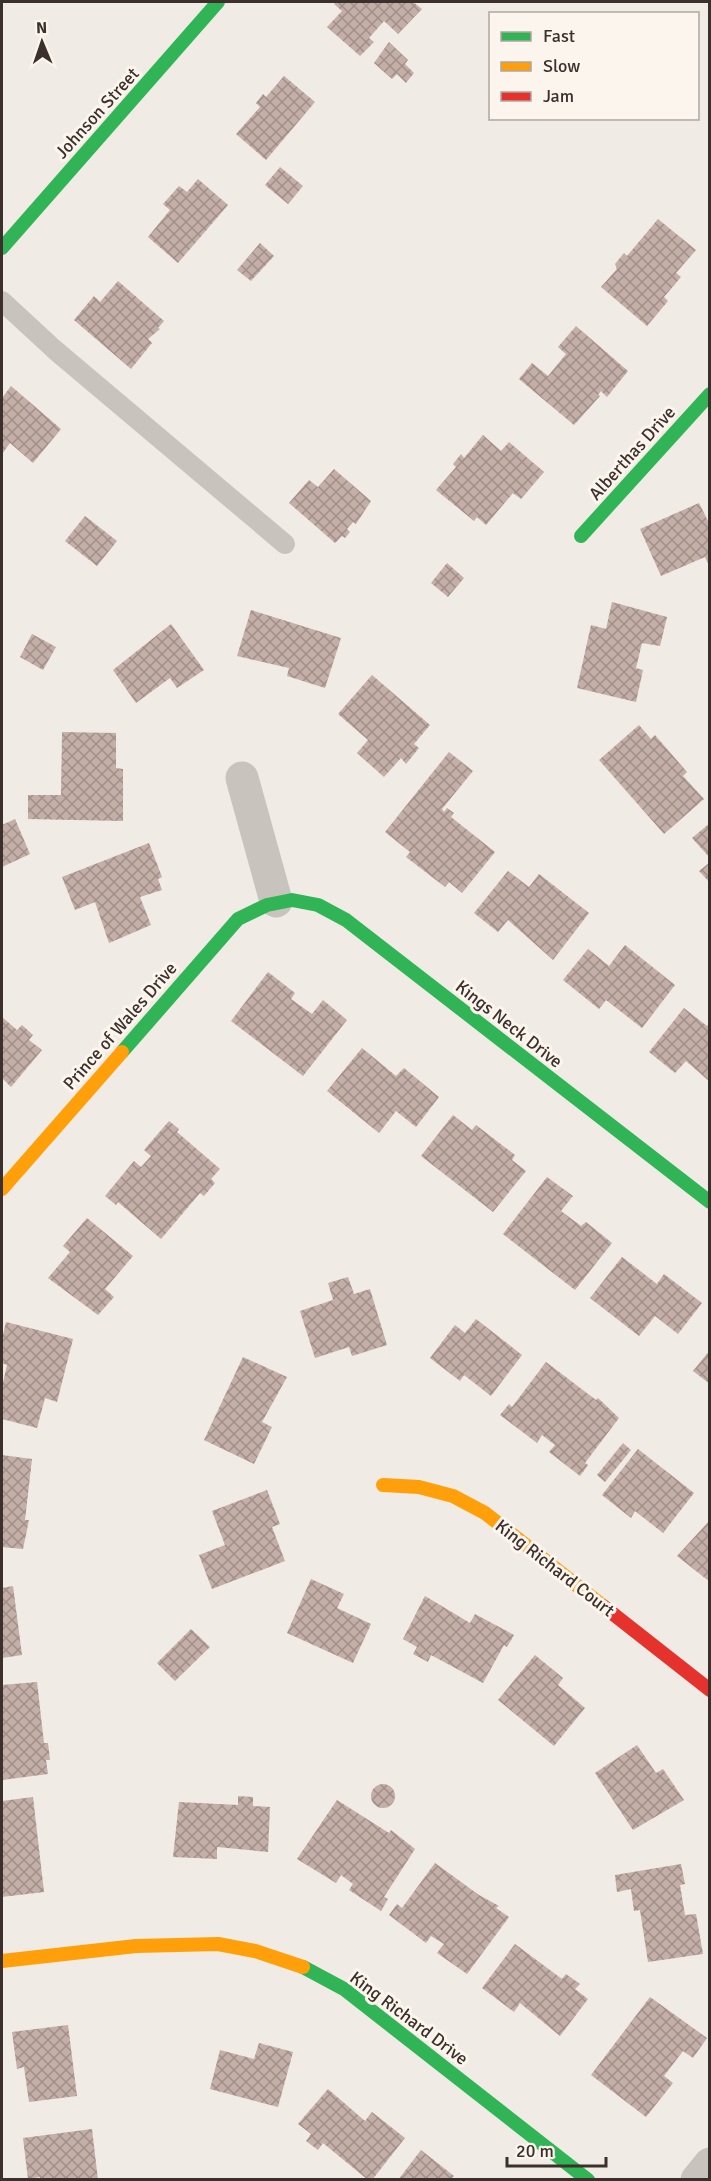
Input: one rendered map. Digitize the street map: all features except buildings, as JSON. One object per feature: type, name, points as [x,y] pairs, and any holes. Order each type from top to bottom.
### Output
[{"type":"street","name":"Johnson Street","points":[[2,248],[218,2]]},
{"type":"street","name":"Alberthas Drive","points":[[581,536],[710,394]]},
{"type":"street","points":[[242,778],[276,901]]},
{"type":"street","name":"Kings Neck Drive","points":[[276,901],[305,900],[329,909],[346,920],[710,1202]]},
{"type":"street","name":"Prince of Wales Drive","points":[[2,1189],[238,920],[260,906],[276,901]]},
{"type":"street","name":"King Richard Court","points":[[383,1485],[419,1487],[453,1496],[485,1513],[710,1690]]},
{"type":"street","name":"King Richard Drive","points":[[2,1961],[136,1946],[218,1944],[255,1951],[301,1966],[344,1989],[588,2180]]},
{"type":"street","points":[[697,2180],[710,2164]]},
{"type":"lane","points":[[2,301],[55,350],[285,544]]},
{"type":"traffic: fast","points":[[2,248],[218,2]]},
{"type":"traffic: fast","points":[[581,536],[710,394]]},
{"type":"traffic: fast","points":[[122,1052],[238,919],[267,905],[292,900],[318,905],[346,920],[710,1202]]},
{"type":"traffic: fast","points":[[303,1967],[344,1989],[588,2180]]},
{"type":"traffic: slow","points":[[2,1189],[122,1052]]},
{"type":"traffic: slow","points":[[383,1485],[419,1487],[453,1496],[485,1513],[603,1606]]},
{"type":"traffic: slow","points":[[2,1961],[136,1946],[218,1944],[255,1951],[303,1967]]},
{"type":"traffic: jam","points":[[603,1606],[710,1690]]}]
